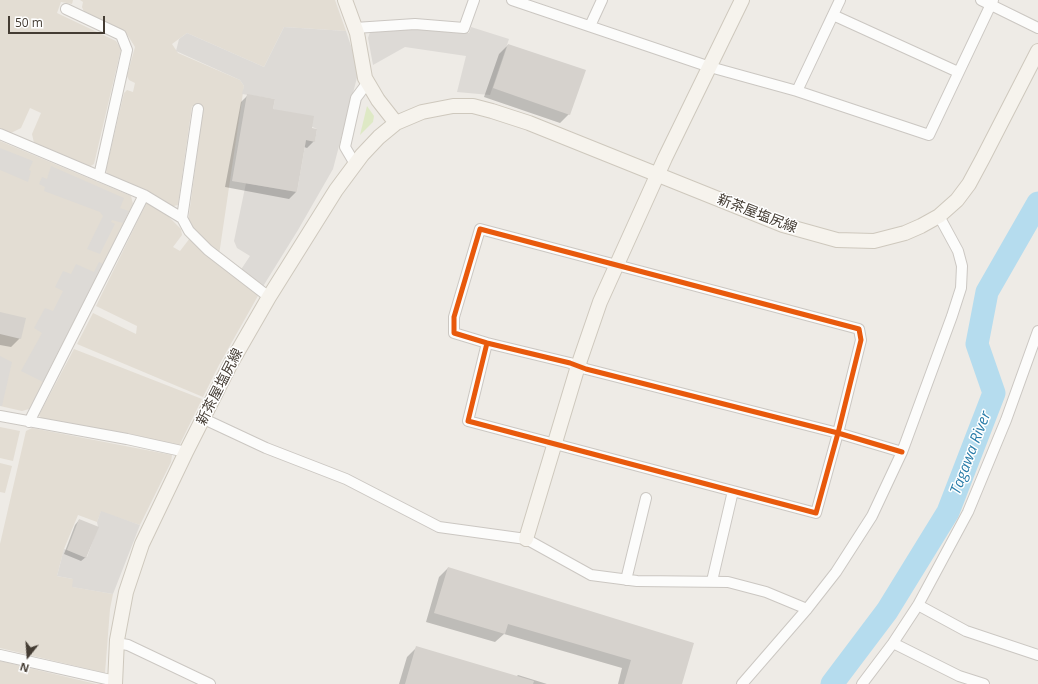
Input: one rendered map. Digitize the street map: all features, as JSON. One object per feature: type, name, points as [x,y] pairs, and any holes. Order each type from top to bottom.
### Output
[{"type":"main road","points":[[345,0],[355,28],[368,82],[396,123]]},
{"type":"main road","points":[[526,539],[578,366],[600,302],[657,175],[742,0]]},
{"type":"main road","name":"新茶屋塩尻線","points":[[115,683],[117,643],[126,592],[140,551],[186,452],[231,363],[269,297],[336,190],[355,164],[379,137],[396,123],[422,112],[437,108],[473,106],[529,123],[784,225],[837,240],[874,241],[905,233],[939,216],[957,200],[969,184],[1038,51]]},
{"type":"street","points":[[355,28],[415,24],[464,28],[474,0]]},
{"type":"street","points":[[512,0],[710,67],[797,91],[929,135],[992,2]]},
{"type":"street","points":[[590,26],[602,0]]},
{"type":"street","points":[[797,91],[840,0]]},
{"type":"street","points":[[981,0],[992,2],[1038,28]]},
{"type":"street","points":[[66,8],[121,35],[127,50],[99,176]]},
{"type":"street","points":[[833,15],[958,72]]},
{"type":"street","points":[[355,164],[345,147],[356,98],[368,82]]},
{"type":"street","points":[[182,218],[198,109]]},
{"type":"street","points":[[0,134],[144,195],[182,218],[189,231],[208,250],[269,297]]},
{"type":"street","points":[[29,422],[144,195]]},
{"type":"street","points":[[742,684],[807,609],[836,572],[872,516],[902,452],[961,288],[962,266],[958,251],[939,216]]},
{"type":"street","points":[[487,343],[468,421],[816,513],[838,433],[861,340],[859,329],[480,229],[454,317],[454,332],[487,343],[838,433],[902,452]]},
{"type":"street","points":[[862,684],[893,643],[918,604],[968,512],[990,462],[1038,331]]},
{"type":"street","points":[[0,416],[127,439],[186,452]]},
{"type":"street","points":[[204,419],[266,448],[346,479],[439,527],[526,539],[591,574],[638,581],[728,582],[766,592],[807,609]]},
{"type":"street","points":[[712,581],[733,491]]},
{"type":"street","points":[[626,580],[646,498]]},
{"type":"street","points":[[918,604],[966,631],[1038,655]]},
{"type":"street","points":[[117,643],[128,645],[210,684]]},
{"type":"street","points":[[893,643],[956,680],[984,684]]},
{"type":"street","points":[[0,655],[115,683]]},
{"type":"shaded area","points":[[0,0],[73,0],[72,4],[61,2],[57,13],[116,41],[121,49],[94,164],[89,167],[34,143],[32,134],[41,113],[30,108],[21,128],[11,133],[0,128]]},
{"type":"shaded area","points":[[80,0],[335,0],[346,31],[284,27],[264,67],[187,33],[172,44],[178,53],[240,80],[244,86],[219,255],[188,223],[203,108],[192,106],[178,205],[170,207],[107,174],[106,170],[124,93],[127,90],[133,92],[135,83],[129,80],[127,76],[135,47],[125,31],[84,12],[82,7],[83,2]]},
{"type":"shaded area","points":[[284,27],[346,31],[359,70],[333,169],[262,288],[240,271],[250,256],[237,248],[234,241],[246,183],[297,192],[306,140],[315,141],[317,129],[273,109],[275,99],[242,94],[244,86],[240,80],[176,51],[179,39],[187,33],[264,67]]},
{"type":"shaded area","points":[[471,27],[509,39],[490,95],[457,92],[466,56],[405,47],[373,65],[368,38],[370,32],[400,28],[469,33]]},
{"type":"shaded area","points":[[0,141],[131,196],[133,204],[29,409],[22,411],[0,406]]},
{"type":"shaded area","points":[[0,148],[33,161],[29,170],[31,171],[28,182],[0,170]]},
{"type":"shaded area","points":[[51,166],[124,198],[120,208],[129,211],[123,223],[112,220],[111,222],[115,224],[100,254],[87,249],[103,216],[100,212],[44,191],[45,187],[39,184],[42,177],[47,179]]},
{"type":"shaded area","points":[[148,203],[164,212],[181,229],[182,235],[173,247],[180,251],[190,238],[200,249],[259,294],[219,365],[203,397],[77,344],[93,313],[136,334],[137,326],[96,306],[146,204]]},
{"type":"shaded area","points":[[99,262],[103,264],[43,382],[21,371],[42,333],[34,328],[45,308],[53,311],[63,291],[55,287],[63,271],[71,274],[76,264],[94,272]]},
{"type":"shaded area","points":[[74,349],[202,399],[179,446],[131,434],[42,419],[39,415]]},
{"type":"shaded area","points":[[0,356],[12,362],[2,406],[0,406]]},
{"type":"shaded area","points":[[0,427],[20,431],[13,461],[0,458]]},
{"type":"shaded area","points":[[32,428],[172,455],[171,462],[140,525],[101,512],[97,522],[78,515],[64,549],[57,576],[73,579],[73,587],[113,594],[110,609],[105,673],[0,648],[0,544],[26,431]]},
{"type":"shaded area","points":[[0,463],[12,466],[5,493],[0,492]]},
{"type":"shaded area","points":[[101,511],[140,525],[113,594],[72,587],[73,579],[57,576],[64,549],[87,557],[98,527],[97,522]]},
{"type":"shaded area","points":[[0,661],[96,684],[0,684]]},
{"type":"green space","points":[[367,106],[374,116],[373,122],[360,135]]},
{"type":"building","points":[[508,44],[586,70],[570,115],[493,88]]},
{"type":"building","points":[[247,94],[275,99],[273,109],[314,116],[312,128],[317,129],[315,142],[306,140],[297,192],[232,181]]},
{"type":"building","points":[[0,312],[26,318],[21,339],[0,334]]},
{"type":"building","points":[[79,519],[99,527],[86,558],[67,550]]},
{"type":"building","points":[[448,567],[694,643],[682,684],[624,684],[631,660],[508,624],[505,634],[434,613]]},
{"type":"building","points":[[416,646],[534,681],[533,684],[405,684]]},
{"type":"waterway","name":"Tagawa River","points":[[832,684],[887,611],[948,512],[994,393],[977,344],[987,292],[1038,203]]},
{"type":"cycle path","points":[[487,343],[468,421],[816,513],[838,433],[861,340],[859,329],[480,229],[454,317],[454,333],[487,343],[570,363],[586,369],[838,433],[902,452]]}]
